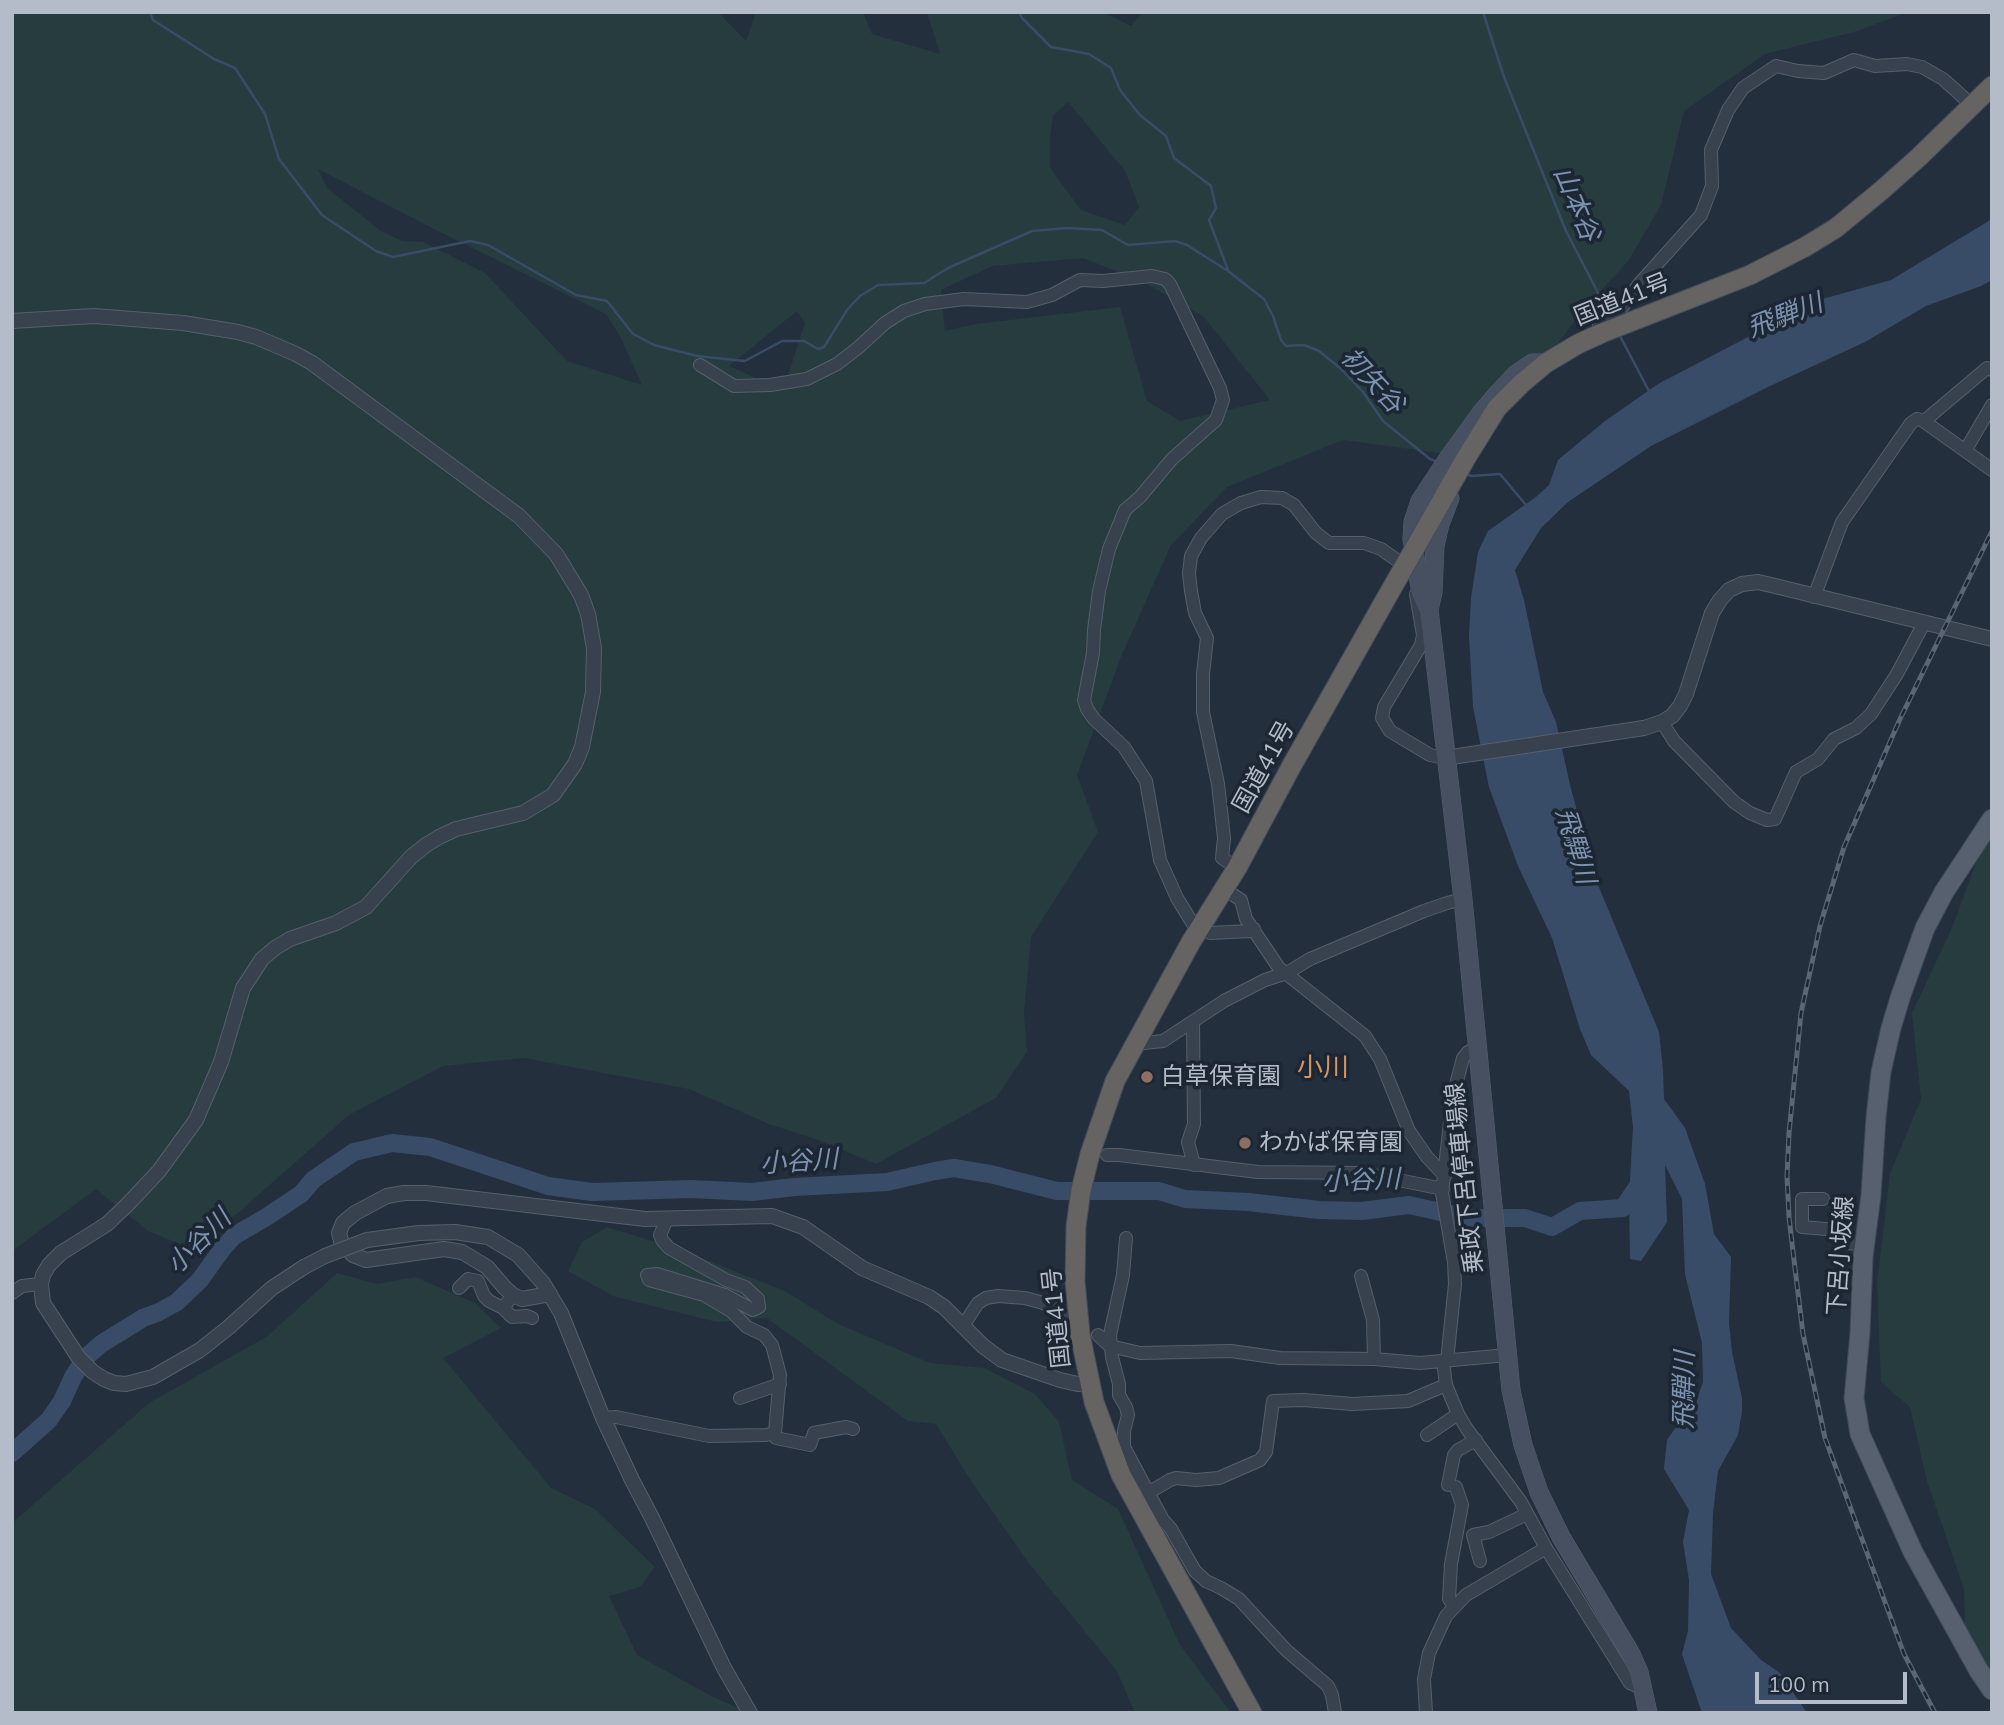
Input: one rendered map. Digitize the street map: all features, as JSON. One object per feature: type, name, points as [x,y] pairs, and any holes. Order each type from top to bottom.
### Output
[{"type":"highway","name":"国道41号","points":[[1252,1713],[1121,1475],[1091,1393],[1075,1281],[1076,1226],[1081,1190],[1100,1122],[1115,1081],[1191,942],[1237,868],[1388,594],[1497,408],[1546,363],[1578,344],[1750,275],[1805,247],[1854,214],[1919,157],[1992,86]]},
{"type":"main road","points":[[1429,610],[1421,593],[1412,539],[1413,522],[1420,501],[1457,446],[1499,392],[1516,374],[1532,363],[1546,363]]},
{"type":"main road","points":[[1429,610],[1433,592],[1435,546],[1440,524],[1459,477],[1458,472]]},
{"type":"main road","name":"乗政下呂停車場線","points":[[1429,610],[1454,757],[1462,899],[1511,1391],[1519,1429],[1539,1492],[1561,1537],[1631,1654],[1643,1687],[1648,1713]]},
{"type":"main road","name":"下呂小坂線","points":[[1992,818],[1944,892],[1926,928],[1901,995],[1881,1072],[1854,1398],[1860,1434],[1913,1552],[1992,1690]]},
{"type":"street","points":[[1602,333],[1599,324],[1620,310],[1640,283],[1701,215],[1712,186],[1712,150],[1728,110],[1743,88],[1764,73],[1776,66],[1824,73],[1854,60],[1875,66],[1907,64],[1922,67],[1943,79],[1973,106]]},
{"type":"street","points":[[700,365],[734,386],[770,385],[807,379],[837,364],[885,323],[904,311],[925,304],[964,299],[1027,302],[1052,295],[1080,280],[1103,281],[1152,276],[1165,279],[1170,284],[1220,388],[1223,400],[1216,420],[1172,459],[1140,497],[1125,510],[1109,549],[1099,591],[1093,653],[1084,700],[1094,719],[1124,747],[1146,781],[1160,860],[1177,898],[1193,924]]},
{"type":"street","points":[[12,321],[94,316],[212,327],[256,337],[304,359],[519,516],[539,535],[556,554],[581,595],[592,631],[594,648],[593,692],[582,747],[576,764],[553,795],[523,813],[456,829],[439,837],[411,857],[366,907],[335,923],[290,939],[262,959],[243,988],[221,1062],[196,1120],[159,1171],[127,1205],[107,1224],[61,1253],[49,1265],[41,1284],[43,1303],[79,1358],[93,1372],[114,1383],[126,1384],[160,1373],[208,1344],[272,1288],[325,1256],[367,1240],[419,1233],[455,1232],[488,1237],[518,1255],[531,1267],[561,1313],[603,1418],[724,1668],[750,1713]]},
{"type":"street","points":[[1926,423],[1929,417],[1986,368],[1992,370]]},
{"type":"street","points":[[1965,451],[1992,405]]},
{"type":"street","points":[[1814,597],[1842,522],[1917,419],[1992,470]]},
{"type":"street","points":[[1237,868],[1222,858],[1224,838],[1218,783],[1203,712],[1207,638],[1195,612],[1189,573],[1191,556],[1201,538],[1222,514],[1241,503],[1261,497],[1282,498],[1294,505],[1316,533],[1329,543],[1364,543],[1381,549],[1401,563],[1413,583],[1423,635],[1420,645],[1384,707],[1382,718],[1390,731],[1430,755],[1454,757],[1644,728],[1662,722],[1672,716],[1686,694],[1712,614],[1720,600],[1729,590],[1742,584],[1758,582],[1992,639]]},
{"type":"street","points":[[1662,722],[1674,741],[1734,802],[1750,813],[1768,820],[1775,819],[1796,772],[1818,759],[1834,739],[1856,728],[1871,714],[1903,664],[1924,623]]},
{"type":"street","points":[[1224,889],[1241,900],[1246,919],[1279,968],[1364,1036],[1380,1059],[1409,1131],[1444,1186]]},
{"type":"street","points":[[1137,1040],[1144,1043],[1163,1041],[1224,1001],[1255,985],[1287,973],[1310,959],[1372,932],[1462,899]]},
{"type":"street","points":[[1210,933],[1254,929]]},
{"type":"street","points":[[1193,1022],[1194,1124],[1188,1142],[1194,1166]]},
{"type":"street","points":[[1476,1048],[1463,1058],[1453,1096],[1444,1186],[1455,1284],[1445,1361],[1446,1385],[1458,1414],[1521,1502],[1546,1548],[1630,1683],[1643,1687]]},
{"type":"street","points":[[1107,1155],[1258,1172],[1364,1173],[1444,1186]]},
{"type":"street","points":[[550,1294],[522,1299],[513,1295],[486,1267],[462,1252],[444,1250],[366,1260],[353,1255],[341,1241],[339,1233],[343,1223],[370,1203],[404,1193],[426,1193],[645,1219],[772,1216],[803,1227],[862,1268],[929,1297],[944,1307],[983,1346],[1002,1360],[1078,1384],[1110,1402],[1119,1395]]},
{"type":"street","points":[[1824,1199],[1801,1199],[1802,1227],[1838,1230],[1839,1242],[1865,1245]]},
{"type":"street","points":[[667,1219],[660,1235],[669,1248],[726,1280],[745,1287],[755,1294],[760,1303],[759,1307],[753,1310],[725,1295],[657,1274],[648,1275],[649,1280],[704,1295],[764,1335],[772,1345],[780,1384],[776,1438],[810,1445],[814,1433],[846,1427],[853,1429]]},
{"type":"street","points":[[1126,1238],[1124,1275],[1110,1335],[1119,1395],[1128,1415],[1124,1447],[1163,1520],[1195,1571],[1206,1581],[1239,1600],[1286,1650],[1328,1686],[1335,1713]]},
{"type":"street","points":[[1361,1276],[1373,1320],[1374,1359]]},
{"type":"street","points":[[459,1288],[468,1279],[474,1279],[478,1281],[484,1296],[512,1317],[532,1318]]},
{"type":"street","points":[[12,1293],[31,1283],[41,1284]]},
{"type":"street","points":[[503,1308],[513,1295]]},
{"type":"street","points":[[963,1326],[978,1303],[998,1296],[1025,1298],[1043,1303],[1069,1316]]},
{"type":"street","points":[[1098,1335],[1110,1346],[1140,1353],[1231,1351],[1280,1359],[1374,1359],[1420,1363],[1507,1355]]},
{"type":"street","points":[[740,1398],[780,1384]]},
{"type":"street","points":[[1148,1493],[1170,1480],[1219,1478],[1260,1460],[1266,1452],[1273,1401],[1304,1400],[1352,1404],[1408,1401],[1446,1385]]},
{"type":"street","points":[[1427,1435],[1458,1414]]},
{"type":"street","points":[[603,1418],[615,1417],[709,1436],[775,1433]]},
{"type":"street","points":[[1454,1606],[1449,1599],[1451,1564],[1462,1505],[1452,1486],[1454,1455],[1476,1440]]},
{"type":"street","points":[[1480,1561],[1472,1535],[1489,1532],[1527,1514]]},
{"type":"street","points":[[1426,1713],[1424,1679],[1429,1653],[1440,1626],[1454,1606],[1472,1591],[1546,1548]]},
{"type":"green space","points":[[12,12],[718,12],[746,41],[756,12],[863,12],[872,34],[940,54],[927,12],[1103,12],[1131,26],[1143,12],[1908,12],[1854,32],[1765,54],[1684,111],[1661,205],[1629,260],[1579,315],[1547,358],[1462,456],[1343,440],[1227,487],[1171,545],[1121,657],[1077,775],[1098,832],[1031,937],[1024,1013],[1027,1052],[996,1098],[876,1164],[821,1141],[769,1124],[689,1089],[524,1058],[443,1066],[349,1115],[239,1212],[192,1249],[148,1231],[96,1189],[12,1251]],"holes":[[[1068,102],[1125,171],[1139,207],[1125,225],[1081,210],[1050,168],[1053,115]],[[318,169],[606,314],[621,338],[642,385],[567,361],[485,273],[423,242],[402,241],[381,231],[327,188]],[[1083,258],[1144,282],[1204,317],[1270,400],[1180,421],[1147,401],[1120,307],[976,324],[945,331],[941,290],[992,266]],[[797,311],[805,323],[783,390],[729,366]]]},
{"type":"green space","points":[[1992,837],[1992,1675],[1965,1628],[1964,1589],[1927,1481],[1910,1407],[1881,1382],[1877,1283],[1890,1174],[1921,1099],[1912,1013],[1952,928],[1980,852]]},
{"type":"green space","points":[[607,1227],[678,1249],[785,1291],[838,1324],[930,1363],[984,1368],[1035,1394],[1059,1422],[1072,1480],[1118,1509],[1180,1645],[1231,1713],[1135,1713],[1117,1671],[1028,1562],[971,1481],[936,1424],[908,1421],[767,1318],[717,1322],[613,1296],[568,1271],[582,1242]]},
{"type":"green space","points":[[337,1273],[377,1284],[415,1277],[475,1303],[501,1328],[443,1358],[551,1488],[595,1509],[655,1567],[640,1587],[609,1596],[637,1655],[713,1697],[750,1713],[12,1713],[12,1523],[149,1403],[268,1336]]},
{"type":"water","name":"飛騨川","points":[[1992,219],[1992,280],[1926,306],[1865,342],[1651,446],[1568,502],[1541,528],[1515,570],[1543,692],[1556,722],[1571,789],[1598,885],[1659,1032],[1664,1099],[1685,1128],[1705,1184],[1714,1234],[1731,1257],[1729,1323],[1742,1411],[1738,1435],[1718,1471],[1713,1513],[1711,1574],[1731,1628],[1761,1660],[1780,1673],[1807,1713],[1702,1713],[1682,1654],[1688,1631],[1689,1580],[1683,1542],[1689,1510],[1664,1469],[1667,1440],[1693,1411],[1703,1382],[1702,1343],[1685,1274],[1682,1199],[1665,1165],[1667,1222],[1641,1261],[1630,1259],[1629,1197],[1633,1127],[1629,1091],[1591,1055],[1580,1029],[1552,938],[1518,866],[1489,787],[1473,707],[1469,635],[1478,552],[1488,531],[1549,485],[1558,460],[1605,421],[1658,384],[1748,337],[1797,306],[1891,280]]},
{"type":"waterway","points":[[150,12],[153,20],[214,59],[235,68],[265,114],[279,159],[322,215],[376,251],[393,257],[470,241],[488,245],[576,295],[607,301],[633,334],[654,345],[697,356],[745,361],[782,341],[804,341],[818,349],[824,347],[847,310],[860,296],[878,285],[924,283],[948,268],[1032,231],[1068,228],[1102,230],[1128,245],[1175,241],[1187,245],[1228,271],[1264,299],[1286,346],[1304,345],[1319,351],[1363,392],[1383,421],[1430,459],[1438,462]]},
{"type":"waterway","name":"初矢谷","points":[[1019,12],[1051,47],[1089,54],[1111,68],[1120,90],[1140,115],[1166,136],[1174,158],[1211,186],[1216,208],[1209,220],[1228,270]]},
{"type":"waterway","name":"山本谷","points":[[1483,12],[1504,77],[1566,231],[1608,312]]},
{"type":"waterway","name":"山本谷","points":[[1619,334],[1650,393]]},
{"type":"waterway","name":"初矢谷","points":[[1466,474],[1500,474],[1526,505]]},
{"type":"waterway","name":"小谷川","points":[[12,1453],[49,1420],[85,1358],[101,1344],[143,1318],[177,1302],[200,1280],[234,1236],[301,1194],[314,1179],[354,1152],[392,1143],[430,1147],[548,1186],[592,1192],[691,1189],[752,1192],[887,1182],[954,1168],[1057,1191],[1159,1191],[1185,1199],[1248,1202],[1319,1210],[1362,1211],[1409,1205],[1468,1218],[1525,1218],[1552,1227],[1580,1211],[1623,1208],[1642,1180]]},
{"type":"railway","points":[[1935,1713],[1904,1654],[1825,1438],[1803,1334],[1794,1260],[1787,1176],[1789,1133],[1801,1013],[1820,926],[1844,847],[1900,719],[1992,531]]},
{"type":"place","name":"白草保育園","points":[[1147,1077]]},
{"type":"place","name":"わかば保育園","points":[[1245,1143]]},
{"type":"district","name":"小川","points":[[1323,1068]]}]
